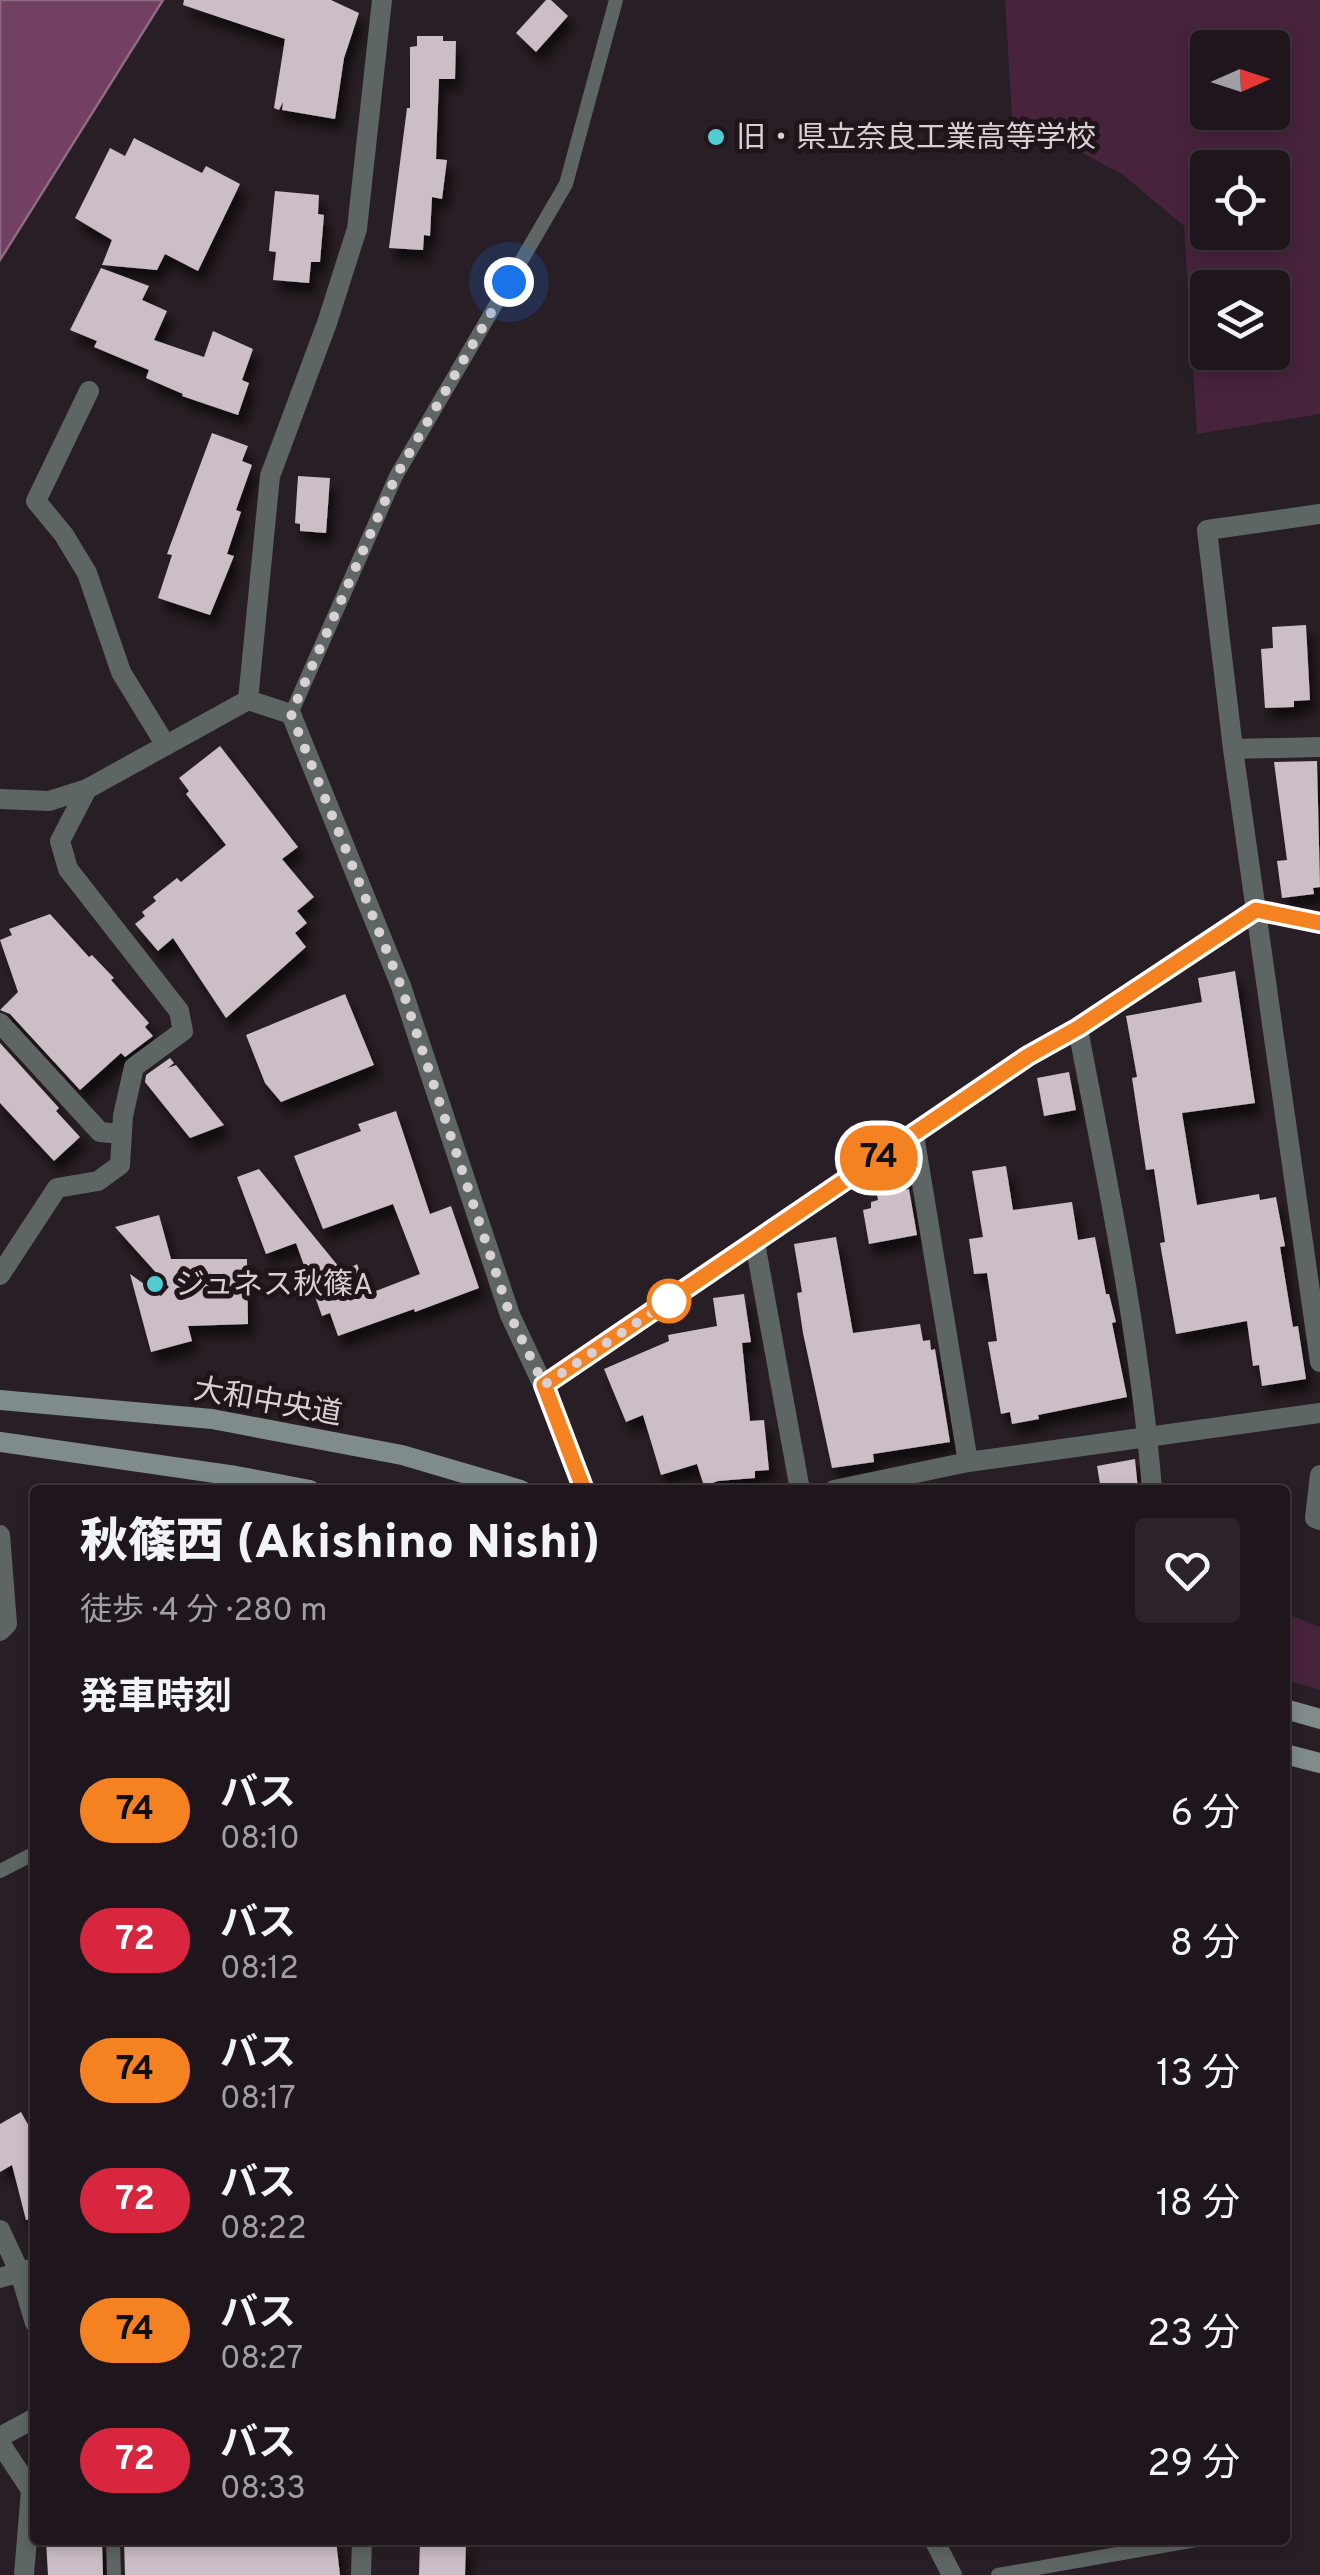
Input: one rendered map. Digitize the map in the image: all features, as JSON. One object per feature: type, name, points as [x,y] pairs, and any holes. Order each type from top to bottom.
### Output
[{"type":"street","points":[[248,700],[270,476],[327,322],[356,229],[382,0]]},
{"type":"street","points":[[89,392],[36,501],[64,535],[87,574],[121,672],[166,744]]},
{"type":"street","points":[[1320,514],[1207,530],[1233,749],[1320,1362]]},
{"type":"street","points":[[0,799],[49,801],[87,789],[248,700],[291,714],[401,986],[510,1315],[544,1385],[582,1485]]},
{"type":"street","points":[[1233,749],[1320,746]]},
{"type":"street","points":[[0,1275],[57,1188],[98,1181],[120,1165],[134,1067],[183,1031],[180,1011],[68,869],[60,841],[87,789]]},
{"type":"street","points":[[544,1385],[1028,1056],[1078,1028],[1256,910],[1320,922]]},
{"type":"street","points":[[0,1023],[100,1132],[122,1134]]},
{"type":"street","points":[[1078,1028],[1114,1217],[1148,1437],[1152,1485]]},
{"type":"street","points":[[914,1135],[968,1462]]},
{"type":"street","points":[[755,1243],[799,1485]]},
{"type":"street","name":"大和中央道","points":[[0,1400],[212,1419],[402,1456],[503,1485]]},
{"type":"street","points":[[858,1485],[968,1462],[1320,1413]]},
{"type":"street","points":[[0,1442],[284,1485]]},
{"type":"street","points":[[1320,1475],[1315,1518],[1320,1520]]},
{"type":"street","points":[[0,1534],[7,1624],[0,1631]]},
{"type":"street","points":[[1290,1710],[1320,1719]]},
{"type":"street","points":[[1290,1755],[1320,1764]]},
{"type":"street","points":[[0,2230],[30,2308]]},
{"type":"street","points":[[30,2421],[0,2440],[30,2485]]},
{"type":"street","points":[[24,2575],[30,2518]]},
{"type":"street","points":[[361,2575],[362,2545]]},
{"type":"street","points":[[937,2545],[952,2575]]},
{"type":"lane","points":[[291,714],[396,476],[566,184],[616,0]]},
{"type":"lane","points":[[0,1871],[30,1855]]},
{"type":"lane","points":[[113,2545],[114,2575]]},
{"type":"lane","points":[[998,2575],[1168,2545]]},
{"type":"shaded area","points":[[0,0],[163,0],[0,260]]},
{"type":"shaded area","points":[[1005,0],[1320,0],[1320,414],[1197,434],[1193,370],[1290,370],[1290,270],[1190,270],[1190,322],[1184,226],[1122,174],[1012,116]]},
{"type":"shaded area","points":[[1290,1615],[1320,1627],[1320,1690],[1290,1681]]},
{"type":"building","points":[[184,0],[331,0],[359,13],[344,58],[335,119],[282,110],[283,102],[279,110],[274,108],[285,39],[183,5]]},
{"type":"building","points":[[546,0],[568,16],[536,52],[516,33]]},
{"type":"building","points":[[417,36],[443,36],[443,41],[456,41],[455,79],[439,79],[436,159],[447,160],[442,199],[432,197],[430,236],[424,235],[423,250],[389,248],[410,108],[410,47],[417,46]]},
{"type":"building","points":[[134,138],[202,173],[206,166],[240,184],[198,271],[165,254],[157,270],[102,265],[112,240],[75,218],[110,148],[125,156]]},
{"type":"building","points":[[275,191],[319,195],[318,214],[324,215],[320,262],[311,262],[309,283],[273,280],[276,252],[269,251]]},
{"type":"building","points":[[101,268],[149,286],[142,300],[167,311],[154,340],[204,357],[213,331],[253,349],[242,380],[249,383],[238,415],[182,396],[146,378],[149,370],[94,347],[97,341],[70,330]]},
{"type":"building","points":[[212,433],[248,446],[242,461],[252,465],[236,510],[241,512],[227,554],[234,556],[210,615],[158,598],[172,555],[167,554]]},
{"type":"building","points":[[298,476],[330,478],[326,533],[300,531],[300,524],[295,523]]},
{"type":"building","points":[[1306,625],[1310,700],[1294,701],[1294,707],[1265,708],[1261,649],[1273,648],[1272,627]]},
{"type":"building","points":[[220,746],[298,847],[282,859],[314,897],[297,911],[307,923],[295,933],[306,947],[226,1018],[173,938],[158,951],[135,924],[156,901],[153,897],[177,878],[181,882],[226,845],[186,794],[189,791],[179,778]]},
{"type":"building","points":[[1317,761],[1320,887],[1313,888],[1314,894],[1282,898],[1277,861],[1287,860],[1274,762]]},
{"type":"building","points":[[50,914],[114,978],[111,980],[149,1023],[145,1027],[153,1036],[125,1057],[121,1053],[80,1090],[10,1014],[0,1010],[18,992],[0,940],[12,935],[9,929]]},
{"type":"building","points":[[1235,971],[1255,1103],[1182,1113],[1197,1205],[1259,1194],[1260,1200],[1276,1197],[1293,1327],[1298,1326],[1306,1379],[1262,1386],[1259,1365],[1253,1366],[1247,1321],[1176,1334],[1160,1243],[1165,1242],[1154,1169],[1146,1170],[1132,1078],[1137,1077],[1126,1016],[1202,1002],[1198,978]]},
{"type":"building","points":[[345,994],[374,1065],[281,1102],[265,1083],[246,1035]]},
{"type":"building","points":[[0,1043],[80,1137],[54,1161],[0,1103]]},
{"type":"building","points":[[170,1058],[174,1063],[168,1068],[176,1065],[224,1125],[190,1138],[145,1082],[146,1075]]},
{"type":"building","points":[[1069,1072],[1076,1110],[1044,1116],[1037,1078]]},
{"type":"building","points":[[396,1111],[430,1214],[451,1206],[479,1288],[338,1336],[330,1313],[322,1316],[296,1243],[266,1254],[237,1177],[259,1169],[343,1272],[357,1264],[368,1294],[420,1274],[393,1204],[323,1229],[294,1156],[361,1131],[358,1124]]},
{"type":"building","points":[[1006,1166],[1013,1210],[1072,1202],[1078,1240],[1095,1237],[1116,1322],[1112,1323],[1127,1397],[1012,1424],[1010,1412],[1001,1414],[988,1342],[997,1341],[987,1273],[974,1274],[969,1239],[983,1237],[972,1171]]},
{"type":"building","points":[[909,1189],[917,1235],[869,1244],[863,1210],[871,1208],[871,1202],[878,1200],[877,1195]]},
{"type":"building","points":[[159,1215],[171,1259],[247,1259],[248,1324],[188,1326],[192,1341],[151,1352],[130,1274],[161,1296],[169,1287],[115,1227]]},
{"type":"building","points":[[836,1237],[853,1333],[920,1324],[923,1341],[930,1340],[931,1350],[935,1349],[950,1442],[873,1454],[874,1462],[832,1468],[803,1333],[797,1293],[802,1292],[794,1244]]},
{"type":"building","points":[[744,1294],[751,1342],[742,1343],[750,1421],[764,1420],[769,1470],[755,1471],[755,1478],[704,1485],[697,1464],[661,1475],[643,1415],[626,1422],[604,1369],[669,1341],[668,1335],[717,1326],[713,1298]]},
{"type":"building","points":[[1135,1459],[1138,1485],[1100,1485],[1097,1466]]},
{"type":"building","points":[[21,2112],[30,2128],[30,2220],[26,2220],[12,2165],[0,2172],[0,2124]]},
{"type":"building","points":[[46,2545],[102,2545],[103,2575],[48,2575]]},
{"type":"building","points":[[124,2545],[337,2545],[340,2575],[125,2575]]},
{"type":"building","points":[[420,2545],[466,2545],[465,2575],[419,2575]]},
{"type":"bus line","name":"74","points":[[582,1485],[544,1385],[1028,1056],[1078,1028],[1256,910],[1320,923]]},
{"type":"place","name":"旧・県立奈良工業高等学校","points":[[716,137]]},
{"type":"place","name":"ジュネス秋篠A","points":[[155,1284]]},
{"type":"route","points":[[509,282],[396,476],[291,714],[401,986],[510,1315],[544,1385],[669,1301]]}]
